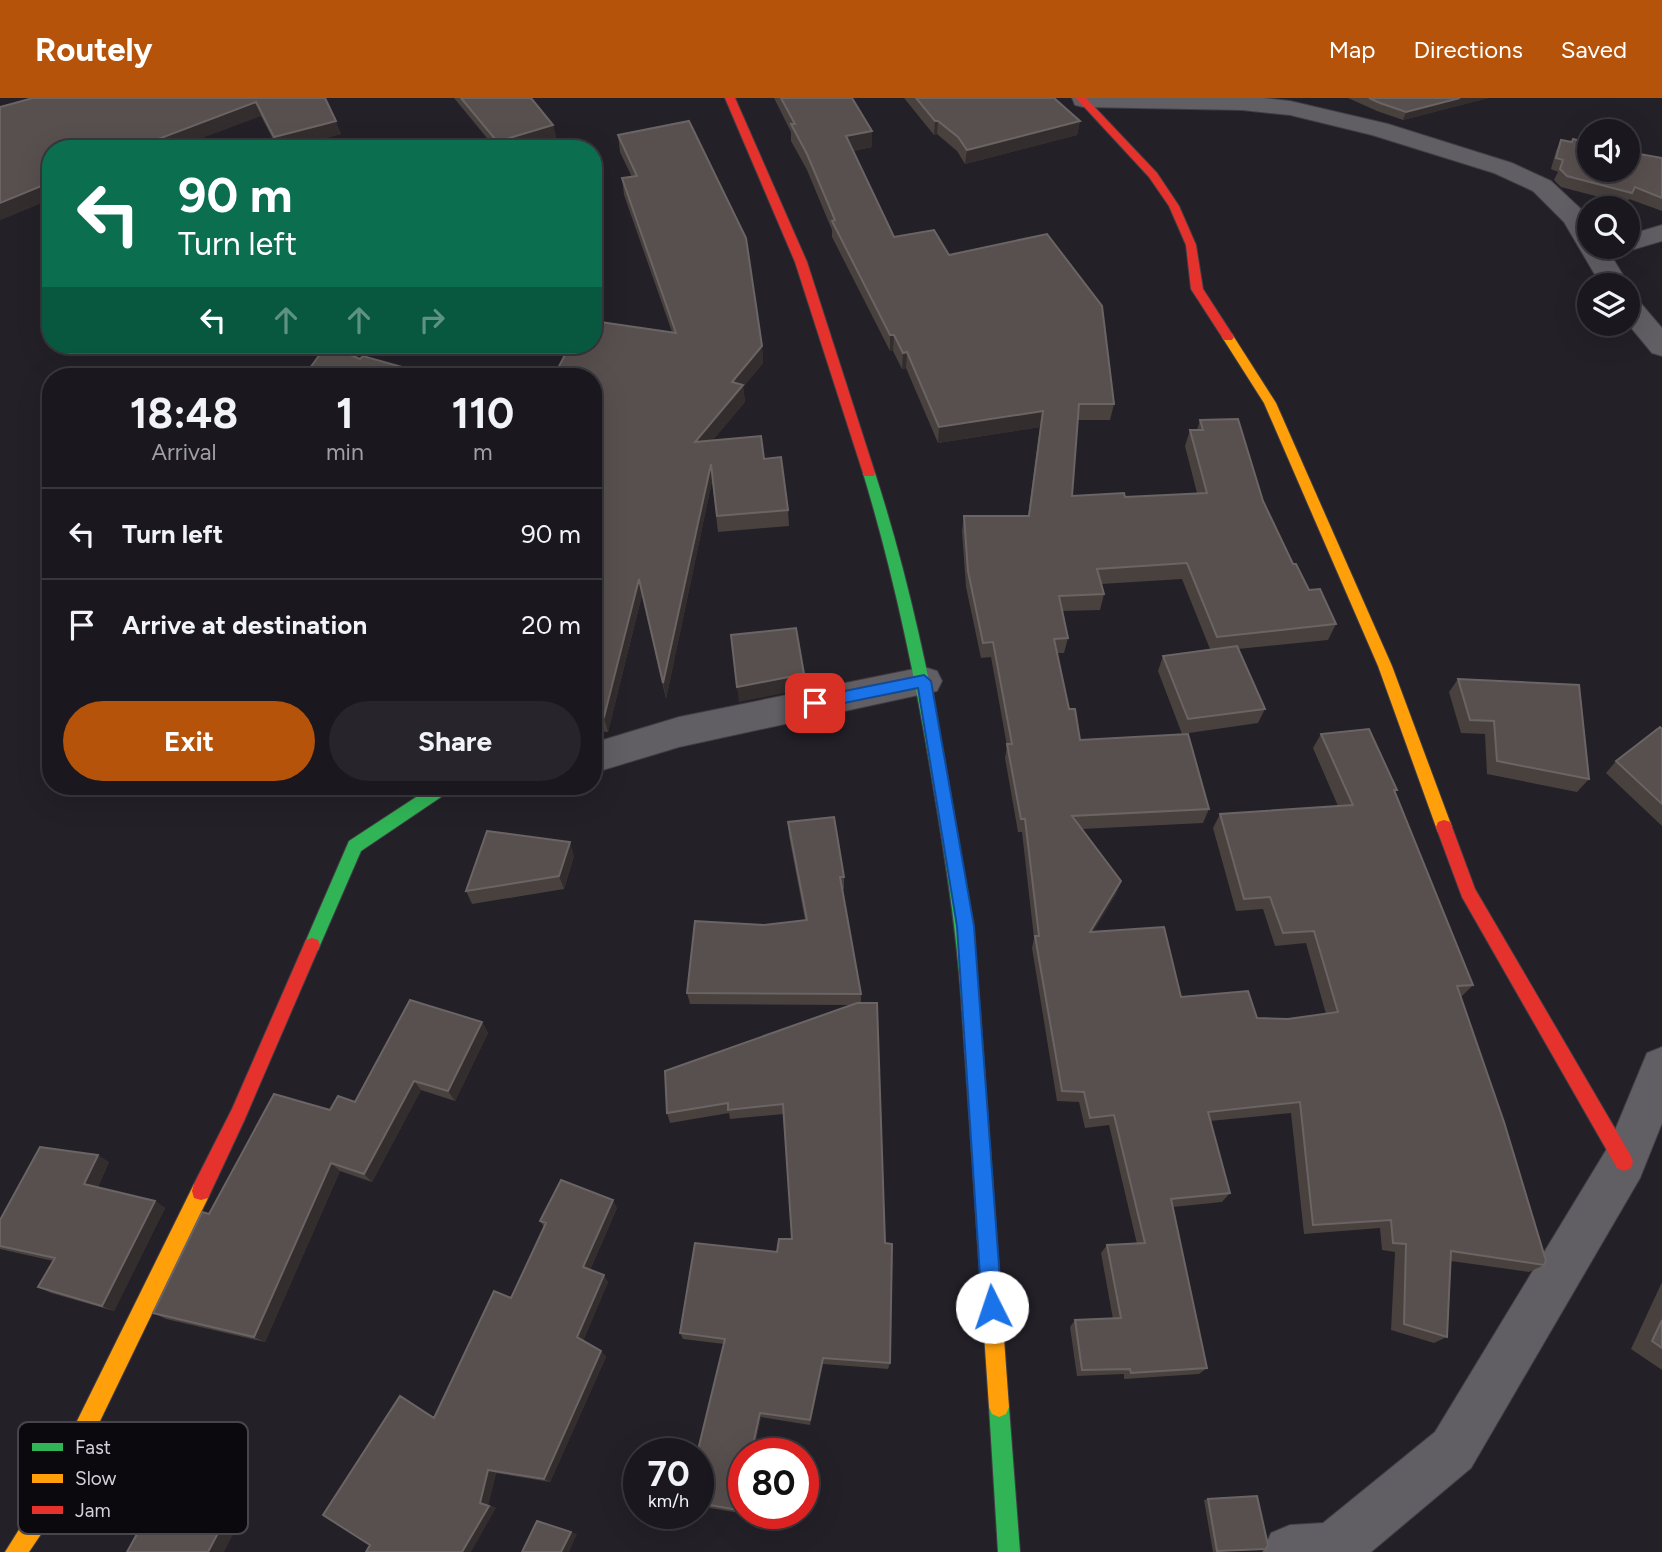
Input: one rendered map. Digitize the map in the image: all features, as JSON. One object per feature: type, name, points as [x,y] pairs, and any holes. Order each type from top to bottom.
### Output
[{"type":"main road","points":[[730,98],[801,262],[887,528],[924,681],[965,926],[1009,1552]]},
{"type":"main road","points":[[1082,99],[1153,175],[1174,206],[1191,245],[1197,289],[1270,403],[1385,666],[1468,892],[1624,1162]]},
{"type":"main road","points":[[88,1422],[238,1115],[355,846],[431,795]]},
{"type":"main road","points":[[16,1552],[28,1534]]},
{"type":"street","points":[[1082,99],[1231,102],[1290,108],[1379,129],[1503,168],[1542,186],[1577,221]]},
{"type":"street","points":[[1640,239],[1662,233]]},
{"type":"street","points":[[1640,320],[1662,347]]},
{"type":"street","points":[[602,755],[679,732],[924,681]]},
{"type":"street","points":[[1290,1552],[1332,1549],[1453,1450],[1624,1162],[1662,1068]]},
{"type":"building","points":[[33,98],[325,98],[336,121],[274,137],[256,102],[156,140],[42,140],[42,186],[0,203],[0,107]]},
{"type":"building","points":[[461,98],[531,98],[553,125],[506,139],[495,139]]},
{"type":"building","points":[[781,98],[852,98],[872,131],[846,136],[894,237],[934,230],[949,255],[1047,234],[1102,306],[1114,404],[1079,404],[1072,496],[1124,493],[1125,497],[1207,493],[1190,430],[1203,430],[1200,420],[1238,419],[1263,501],[1293,564],[1296,564],[1309,590],[1320,589],[1336,624],[1217,637],[1187,563],[1097,569],[1104,594],[1059,596],[1068,638],[1054,639],[1069,709],[1075,709],[1080,740],[1188,734],[1209,809],[1072,816],[1121,881],[1090,932],[1164,927],[1181,997],[1248,991],[1257,1018],[1288,1019],[1338,1012],[1314,931],[1283,933],[1270,897],[1244,899],[1220,814],[1353,805],[1321,734],[1369,729],[1397,790],[1394,790],[1473,985],[1457,986],[1504,1122],[1546,1261],[1544,1265],[1451,1251],[1447,1337],[1404,1324],[1406,1244],[1393,1243],[1391,1220],[1313,1225],[1300,1102],[1208,1112],[1230,1193],[1171,1199],[1207,1368],[1131,1373],[1130,1369],[1082,1370],[1075,1320],[1121,1318],[1107,1245],[1145,1243],[1114,1115],[1090,1118],[1084,1092],[1062,1091],[1035,936],[1039,936],[1025,819],[1021,819],[1007,744],[1012,744],[993,642],[983,643],[968,571],[964,516],[1029,516],[1043,411],[939,427],[907,352],[903,353],[894,335],[890,335],[832,221],[835,220],[791,124],[795,124]]},
{"type":"building","points":[[916,98],[1054,98],[1080,121],[967,150],[958,137],[935,121]]},
{"type":"building","points":[[1369,98],[1460,98],[1406,112]]},
{"type":"building","points":[[689,121],[746,238],[762,346],[732,382],[743,385],[695,442],[761,436],[764,459],[781,457],[788,510],[717,516],[711,464],[663,683],[639,579],[604,717],[602,368],[558,368],[565,354],[602,354],[602,322],[676,333],[622,178],[637,176],[618,135]]},
{"type":"building","points":[[1573,139],[1577,140],[1577,179],[1567,176],[1560,169],[1563,160],[1556,158],[1561,140],[1572,142]]},
{"type":"building","points":[[1640,154],[1662,158],[1662,198],[1635,187],[1632,193],[1590,182],[1640,182]]},
{"type":"building","points":[[320,354],[348,354],[406,368],[310,368]]},
{"type":"building","points":[[796,628],[804,674],[737,687],[731,635]]},
{"type":"building","points":[[1237,646],[1265,709],[1188,719],[1163,656]]},
{"type":"building","points":[[1458,679],[1579,685],[1589,779],[1497,761],[1494,721],[1470,720]]},
{"type":"building","points":[[1660,727],[1662,729],[1662,804],[1616,761]]},
{"type":"building","points":[[834,817],[844,877],[840,877],[861,994],[687,993],[695,921],[764,925],[807,920],[788,822]]},
{"type":"building","points":[[487,831],[570,842],[559,876],[466,891]]},
{"type":"building","points":[[410,1000],[482,1022],[448,1091],[414,1081],[364,1174],[331,1163],[254,1337],[153,1313],[202,1212],[209,1214],[274,1094],[330,1110],[338,1096],[355,1102]]},
{"type":"building","points":[[857,1003],[877,1003],[885,1243],[892,1244],[890,1363],[823,1358],[810,1420],[760,1413],[755,1438],[728,1438],[728,1508],[714,1506],[714,1438],[701,1438],[725,1339],[680,1333],[695,1243],[777,1252],[779,1239],[792,1239],[783,1104],[728,1110],[728,1103],[667,1113],[665,1071]]},
{"type":"building","points":[[40,1147],[98,1155],[84,1184],[155,1201],[102,1306],[38,1287],[55,1258],[0,1246],[0,1220]]},
{"type":"building","points":[[561,1180],[613,1200],[583,1267],[604,1275],[577,1337],[601,1351],[544,1479],[488,1470],[480,1503],[489,1506],[462,1552],[366,1552],[370,1545],[323,1515],[400,1396],[434,1418],[494,1291],[511,1298],[546,1223],[540,1221]]},
{"type":"building","points":[[1662,1320],[1662,1348],[1652,1341]]},
{"type":"building","points":[[1257,1496],[1268,1545],[1266,1549],[1217,1551],[1208,1499]]},
{"type":"building","points":[[537,1521],[571,1532],[561,1552],[522,1552]]},
{"type":"building","points":[[137,1534],[218,1534],[208,1552],[127,1552]]},
{"type":"traffic: fast","points":[[869,473],[912,630],[928,710],[959,894],[970,997]]},
{"type":"traffic: fast","points":[[312,945],[355,846],[431,795]]},
{"type":"traffic: fast","points":[[999,1407],[1009,1552]]},
{"type":"traffic: slow","points":[[1228,337],[1270,403],[1385,666],[1444,827]]},
{"type":"traffic: slow","points":[[970,997],[999,1407]]},
{"type":"traffic: slow","points":[[88,1422],[201,1191]]},
{"type":"traffic: slow","points":[[16,1552],[28,1534]]},
{"type":"traffic: jam","points":[[730,98],[801,262],[869,473]]},
{"type":"traffic: jam","points":[[1081,98],[1153,175],[1174,206],[1191,245],[1197,289],[1228,337]]},
{"type":"traffic: jam","points":[[1444,827],[1468,892],[1624,1162]]},
{"type":"traffic: jam","points":[[201,1191],[238,1115],[312,945]]},
{"type":"route","points":[[815,703],[924,681],[965,926],[992,1307]]}]
